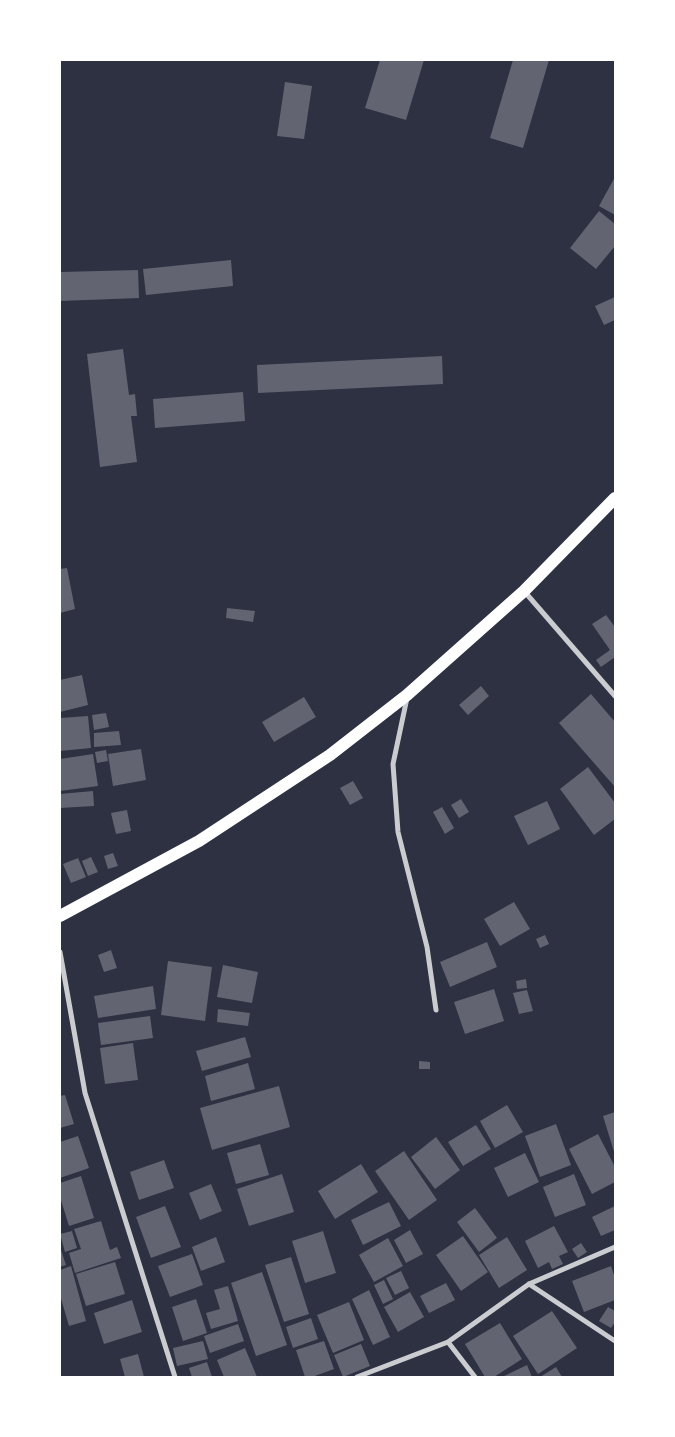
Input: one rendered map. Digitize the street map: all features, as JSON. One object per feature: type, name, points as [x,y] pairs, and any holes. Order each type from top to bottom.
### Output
[{"type":"main road","points":[[60,916],[199,841],[330,755],[407,695],[524,591],[615,498]]},
{"type":"street","points":[[524,591],[615,696]]},
{"type":"street","points":[[407,695],[393,764],[398,832],[427,947],[436,1010]]},
{"type":"street","points":[[60,952],[85,1093],[174,1377]]},
{"type":"street","points":[[356,1377],[448,1342],[529,1284],[615,1247]]},
{"type":"street","points":[[529,1284],[615,1341]]},
{"type":"street","points":[[448,1342],[475,1377]]},
{"type":"building","points":[[380,60],[424,60],[406,120],[365,108]]},
{"type":"building","points":[[513,60],[549,60],[523,148],[490,138]]},
{"type":"building","points":[[285,82],[312,86],[304,139],[277,136]]},
{"type":"building","points":[[615,177],[615,215],[599,206]]},
{"type":"building","points":[[599,211],[615,224],[615,246],[596,269],[570,248]]},
{"type":"building","points":[[231,260],[233,286],[146,295],[143,269]]},
{"type":"building","points":[[138,270],[139,298],[60,301],[60,272]]},
{"type":"building","points":[[615,297],[615,320],[604,325],[595,306]]},
{"type":"building","points":[[123,349],[129,395],[135,394],[137,416],[131,416],[137,462],[100,467],[87,354]]},
{"type":"building","points":[[442,356],[443,384],[258,393],[257,365]]},
{"type":"building","points":[[243,392],[245,421],[155,428],[153,399]]},
{"type":"building","points":[[67,568],[75,609],[60,613],[60,569]]},
{"type":"building","points":[[227,608],[255,611],[253,622],[226,618]]},
{"type":"building","points":[[606,615],[615,627],[615,657],[601,667],[596,660],[610,650],[592,624]]},
{"type":"building","points":[[82,675],[88,705],[60,712],[60,680]]},
{"type":"building","points":[[481,686],[489,696],[468,715],[459,705]]},
{"type":"building","points":[[591,694],[615,722],[615,787],[559,723]]},
{"type":"building","points":[[304,697],[316,717],[274,742],[262,722]]},
{"type":"building","points":[[106,713],[109,727],[94,730],[92,715]]},
{"type":"building","points":[[88,716],[91,748],[60,751],[60,718]]},
{"type":"building","points":[[119,731],[121,745],[94,747],[94,733]]},
{"type":"building","points":[[141,749],[146,780],[113,786],[108,754]]},
{"type":"building","points":[[106,750],[108,761],[97,763],[95,752]]},
{"type":"building","points":[[93,754],[98,786],[60,791],[60,759]]},
{"type":"building","points":[[588,767],[615,803],[615,819],[594,835],[560,789]]},
{"type":"building","points":[[353,781],[363,798],[350,805],[340,788]]},
{"type":"building","points":[[93,791],[94,806],[60,808],[60,794]]},
{"type":"building","points":[[461,799],[469,812],[459,818],[451,805]]},
{"type":"building","points":[[547,801],[560,829],[528,845],[514,816]]},
{"type":"building","points":[[442,807],[454,828],[445,834],[433,812]]},
{"type":"building","points":[[127,810],[131,831],[116,834],[111,813]]},
{"type":"building","points":[[113,853],[118,866],[108,869],[104,856]]},
{"type":"building","points":[[91,857],[98,872],[88,876],[82,861]]},
{"type":"building","points":[[78,858],[86,877],[71,883],[63,864]]},
{"type":"building","points":[[514,902],[530,929],[500,946],[484,919]]},
{"type":"building","points":[[545,935],[549,944],[540,948],[536,939]]},
{"type":"building","points":[[487,942],[497,967],[450,987],[440,962]]},
{"type":"building","points":[[111,950],[117,968],[104,972],[98,955]]},
{"type":"building","points":[[168,961],[212,967],[205,1021],[161,1015]]},
{"type":"building","points":[[223,965],[258,972],[252,1003],[217,997]]},
{"type":"building","points":[[526,979],[527,988],[517,989],[516,981]]},
{"type":"building","points":[[153,986],[156,1009],[98,1018],[94,996]]},
{"type":"building","points":[[494,989],[504,1021],[465,1034],[454,1002]]},
{"type":"building","points":[[527,990],[533,1011],[519,1014],[513,993]]},
{"type":"building","points":[[218,1009],[250,1013],[248,1026],[217,1022]]},
{"type":"building","points":[[150,1016],[153,1038],[101,1045],[98,1023]]},
{"type":"building","points":[[245,1037],[251,1057],[202,1071],[196,1051]]},
{"type":"building","points":[[133,1043],[138,1080],[105,1084],[100,1048]]},
{"type":"building","points":[[419,1061],[430,1062],[430,1069],[419,1069]]},
{"type":"building","points":[[248,1063],[255,1089],[211,1101],[205,1076]]},
{"type":"building","points":[[279,1086],[290,1127],[212,1150],[200,1108]]},
{"type":"building","points":[[65,1095],[74,1124],[60,1128],[60,1096]]},
{"type":"building","points":[[507,1105],[523,1132],[495,1148],[480,1121]]},
{"type":"building","points":[[615,1112],[615,1155],[603,1116]]},
{"type":"building","points":[[556,1124],[571,1165],[540,1177],[525,1136]]},
{"type":"building","points":[[476,1125],[491,1149],[463,1166],[448,1142]]},
{"type":"building","points":[[598,1134],[615,1167],[615,1182],[592,1194],[569,1149]]},
{"type":"building","points":[[78,1136],[89,1168],[60,1178],[60,1142]]},
{"type":"building","points":[[436,1137],[460,1170],[435,1189],[411,1157]]},
{"type":"building","points":[[260,1144],[269,1175],[236,1184],[227,1153]]},
{"type":"building","points":[[404,1151],[437,1200],[409,1220],[375,1171]]},
{"type":"building","points":[[525,1153],[539,1182],[508,1197],[494,1168]]},
{"type":"building","points":[[164,1160],[174,1188],[139,1200],[130,1172]]},
{"type":"building","points":[[361,1164],[378,1192],[335,1219],[318,1191]]},
{"type":"building","points":[[282,1174],[294,1212],[249,1226],[237,1189]]},
{"type":"building","points":[[574,1174],[586,1205],[555,1217],[543,1187]]},
{"type":"building","points":[[81,1176],[94,1218],[69,1226],[60,1197],[60,1183]]},
{"type":"building","points":[[211,1184],[222,1211],[200,1220],[189,1193]]},
{"type":"building","points":[[389,1202],[401,1226],[363,1245],[351,1220]]},
{"type":"building","points":[[165,1206],[181,1247],[151,1258],[136,1217]]},
{"type":"building","points":[[615,1206],[615,1230],[601,1236],[592,1217]]},
{"type":"building","points":[[475,1208],[497,1238],[479,1252],[457,1222]]},
{"type":"building","points":[[101,1221],[110,1250],[117,1247],[121,1258],[75,1273],[69,1253],[81,1249],[74,1229]]},
{"type":"building","points":[[554,1226],[568,1252],[559,1256],[563,1264],[552,1269],[549,1262],[538,1268],[525,1241]]},
{"type":"building","points":[[410,1230],[423,1254],[406,1263],[394,1240]]},
{"type":"building","points":[[72,1231],[77,1248],[65,1252],[60,1234]]},
{"type":"building","points":[[323,1231],[336,1273],[305,1283],[292,1241]]},
{"type":"building","points":[[463,1236],[488,1272],[461,1291],[436,1255]]},
{"type":"building","points":[[216,1237],[225,1262],[201,1271],[192,1247]]},
{"type":"building","points":[[507,1237],[527,1270],[499,1288],[479,1255]]},
{"type":"building","points":[[388,1238],[403,1266],[374,1282],[359,1255]]},
{"type":"building","points":[[581,1243],[587,1252],[578,1258],[572,1249]]},
{"type":"building","points":[[60,1247],[66,1265],[60,1267]]},
{"type":"building","points":[[192,1254],[203,1285],[170,1297],[158,1266]]},
{"type":"building","points":[[291,1257],[309,1314],[284,1322],[265,1265]]},
{"type":"building","points":[[115,1262],[125,1294],[86,1306],[76,1274]]},
{"type":"building","points":[[71,1266],[86,1321],[69,1326],[60,1295],[60,1270]]},
{"type":"building","points":[[611,1266],[615,1278],[615,1300],[584,1312],[572,1281]]},
{"type":"building","points":[[401,1271],[409,1288],[395,1295],[386,1278]]},
{"type":"building","points":[[262,1272],[287,1345],[256,1356],[231,1283]]},
{"type":"building","points":[[384,1280],[393,1299],[383,1304],[374,1285]]},
{"type":"building","points":[[446,1283],[455,1300],[429,1313],[420,1296]]},
{"type":"building","points":[[228,1286],[238,1321],[211,1329],[206,1313],[220,1309],[214,1290]]},
{"type":"building","points":[[369,1290],[390,1337],[373,1345],[352,1299]]},
{"type":"building","points":[[410,1292],[424,1317],[398,1332],[384,1307]]},
{"type":"building","points":[[196,1299],[207,1333],[183,1341],[172,1307]]},
{"type":"building","points":[[132,1300],[142,1332],[104,1344],[94,1313]]},
{"type":"building","points":[[349,1302],[364,1340],[333,1353],[317,1315]]},
{"type":"building","points":[[608,1307],[615,1311],[615,1322],[611,1328],[599,1321]]},
{"type":"building","points":[[552,1311],[577,1348],[538,1374],[513,1336]]},
{"type":"building","points":[[311,1318],[318,1339],[293,1348],[286,1327]]},
{"type":"building","points":[[500,1323],[522,1359],[494,1377],[485,1377],[465,1344]]},
{"type":"building","points":[[238,1324],[244,1341],[210,1353],[204,1336]]},
{"type":"building","points":[[203,1341],[208,1359],[177,1366],[173,1348]]},
{"type":"building","points":[[324,1341],[334,1369],[312,1377],[305,1377],[296,1350]]},
{"type":"building","points":[[361,1344],[370,1366],[343,1377],[334,1355]]},
{"type":"building","points":[[245,1348],[257,1377],[224,1377],[217,1360]]},
{"type":"building","points":[[138,1354],[144,1377],[125,1377],[120,1359]]},
{"type":"building","points":[[207,1362],[212,1377],[192,1377],[189,1368]]},
{"type":"building","points":[[527,1365],[532,1377],[502,1377]]},
{"type":"building","points":[[556,1367],[562,1377],[540,1377]]}]
